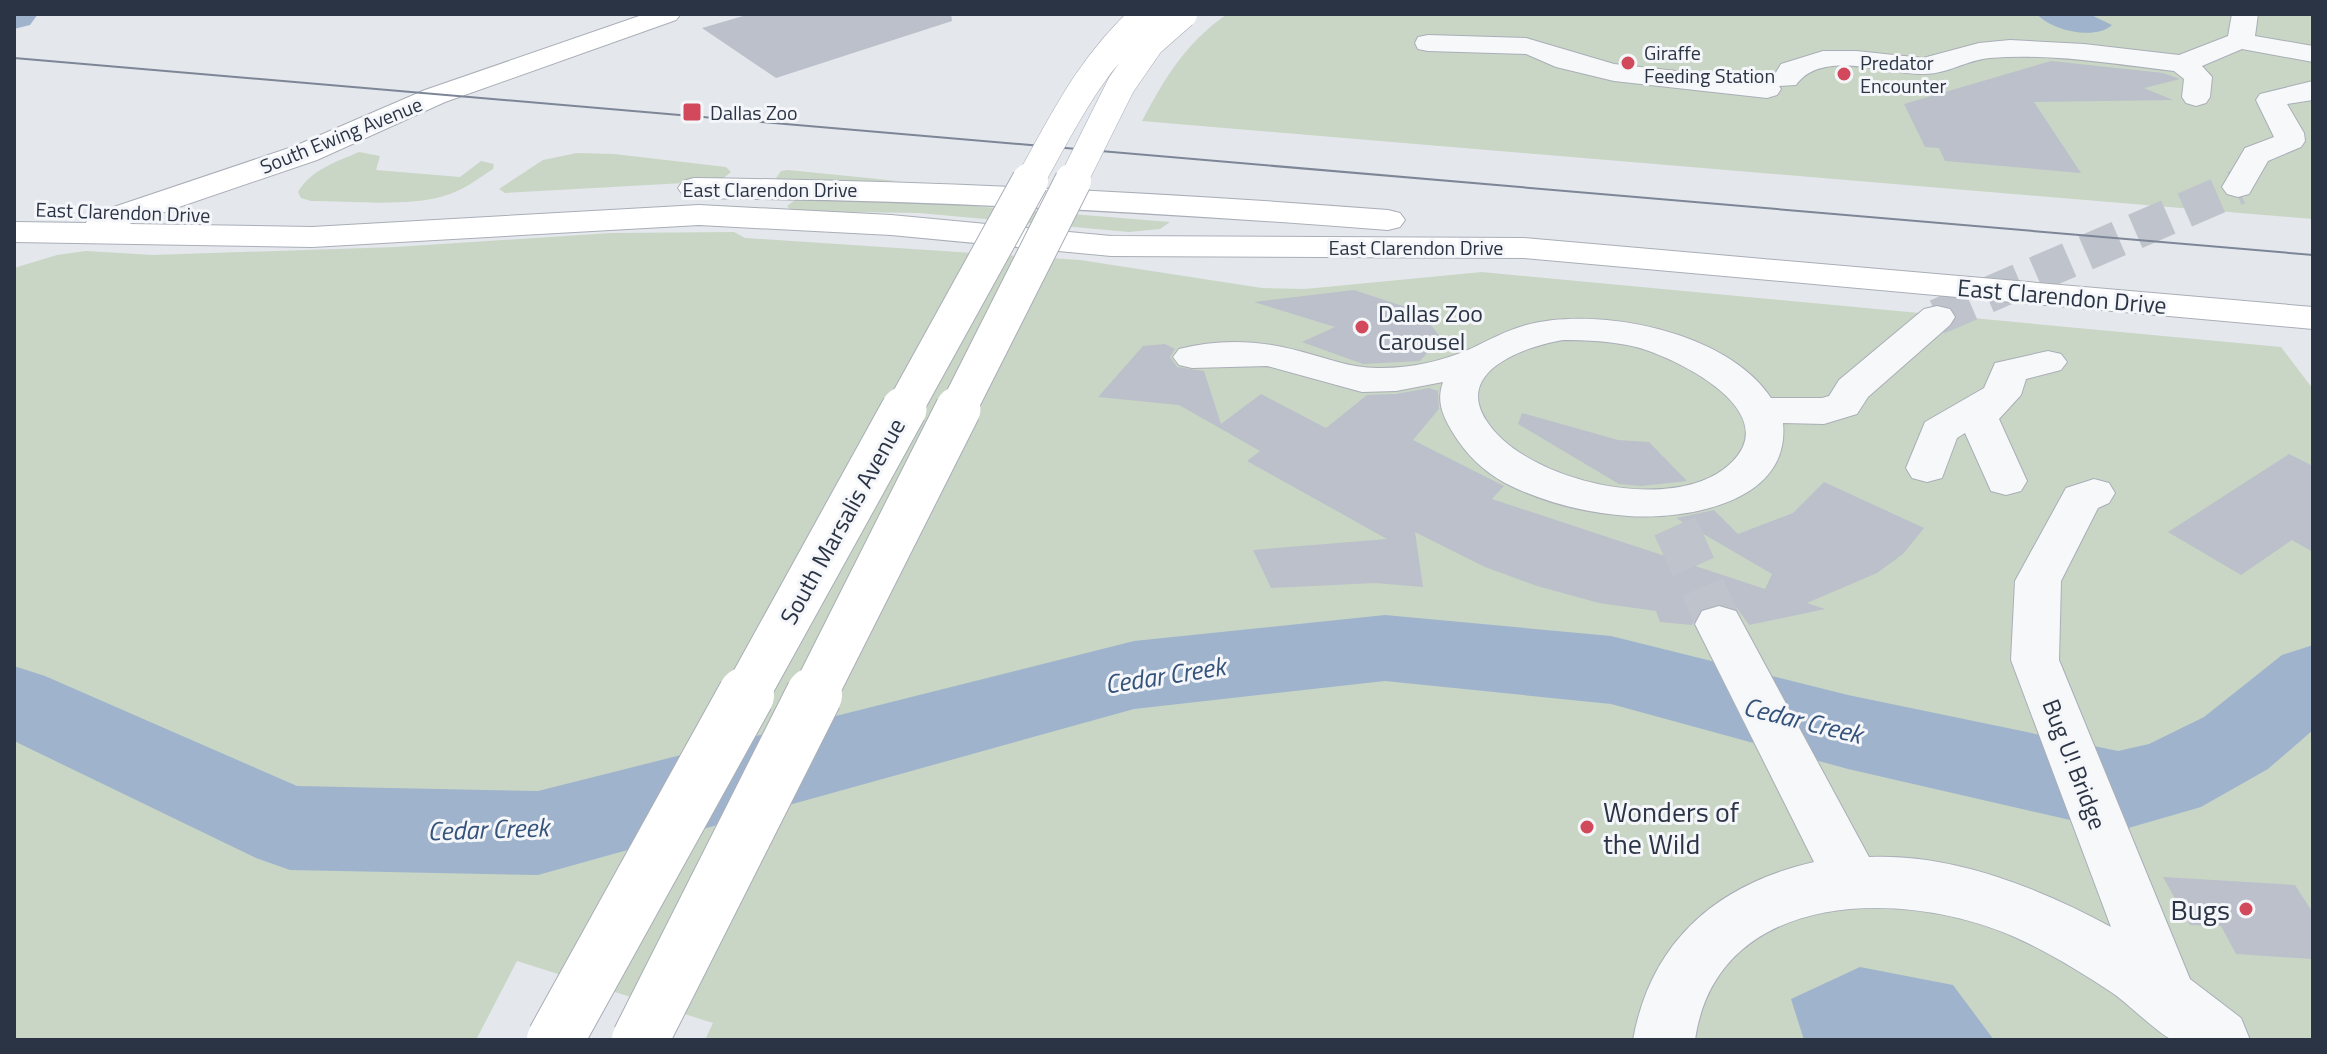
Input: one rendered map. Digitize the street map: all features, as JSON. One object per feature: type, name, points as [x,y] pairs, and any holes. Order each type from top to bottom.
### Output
[{"type":"street","name":"South Ewing Avenue","points":[[14,226],[127,214],[306,153],[435,96],[668,14]]},
{"type":"street","name":"South Ewing Avenue","points":[[14,251],[70,222],[272,148],[414,85],[508,52],[594,27],[668,14]]},
{"type":"street","name":"South Marsalis Avenue","points":[[555,1040],[1084,83],[1115,42],[1146,14]]},
{"type":"street","name":"South Marsalis Avenue","points":[[640,1040],[1121,85],[1150,43],[1183,14]]},
{"type":"street","points":[[2240,41],[2246,23],[2245,14]]},
{"type":"street","points":[[1428,43],[1456,47],[1531,46],[1566,61],[1659,79],[1776,84],[1791,70],[1822,58],[1845,57],[1927,66],[1944,63],[1961,54],[2014,48],[2182,64],[2240,41],[2313,54]]},
{"type":"street","points":[[2182,64],[2198,77],[2196,97]]},
{"type":"street","points":[[2238,187],[2256,155],[2290,141],[2289,133],[2270,100],[2278,96],[2303,96],[2313,90]]},
{"type":"street","points":[[266,167],[257,186],[267,209]]},
{"type":"street","name":"East Clarendon Drive","points":[[14,208],[70,222],[312,237],[628,217],[862,190],[1189,206],[1388,220],[1524,248]]},
{"type":"street","name":"East Clarendon Drive","points":[[127,214],[267,209],[395,210],[612,191],[750,202],[891,225],[1111,246],[1524,248],[2313,318]]},
{"type":"street","points":[[1174,248],[1189,206]]},
{"type":"street","name":"East Clarendon Drive","points":[[14,232],[70,222]]},
{"type":"street","points":[[1759,410],[1824,411],[1843,405],[1853,389],[1937,317]]},
{"type":"street","points":[[1192,357],[1255,353],[1292,360],[1348,378],[1396,379],[1442,373],[1479,358],[1495,347],[1537,332],[1588,329],[1614,332],[1666,344],[1702,361],[1733,381],[1759,410],[1765,432],[1762,449],[1753,465],[1738,479],[1670,514],[1573,493],[1544,483],[1495,455],[1477,439],[1458,405],[1460,387],[1479,358]]},
{"type":"street","points":[[2006,481],[1978,417],[2001,395],[2009,371],[2048,362]]},
{"type":"street","points":[[1927,468],[1939,431],[2001,395]]},
{"type":"street","name":"Bug U! Bridge","points":[[2094,493],[2081,498],[2038,581],[2035,660],[2167,996]]},
{"type":"street","points":[[1719,624],[1853,882]]},
{"type":"street","points":[[1664,1040],[1680,989],[1701,953],[1731,923],[1767,902],[1808,888],[1853,882],[1902,883],[1953,890],[2060,929],[2167,996],[2219,1040]]},
{"type":"green space","points":[[1227,14],[2313,14],[2313,219],[1142,121],[1188,49]]},
{"type":"green space","points":[[359,152],[380,156],[376,170],[460,177],[481,161],[494,164],[493,169],[463,188],[429,199],[378,203],[301,198],[298,192],[310,177]]},
{"type":"green space","points":[[577,153],[614,154],[726,167],[731,172],[720,181],[505,193],[499,189],[543,160]]},
{"type":"green space","points":[[781,171],[898,181],[781,181],[776,178]]},
{"type":"green space","points":[[795,200],[936,203],[1170,222],[1160,229],[1129,232],[919,213],[792,211],[787,206]]},
{"type":"green space","points":[[734,232],[745,238],[1080,260],[1262,288],[1305,289],[1482,272],[2281,347],[2313,389],[2313,1040],[705,1040],[713,1023],[517,961],[476,1040],[14,1040],[14,268],[57,255],[86,251],[153,255],[396,247],[612,233]]},
{"type":"water","points":[[2037,14],[2089,14],[2112,25],[2095,32],[2073,32],[2052,25]]},
{"type":"water","points":[[1860,967],[1953,985],[1994,1040],[1804,1040],[1791,999]]},
{"type":"building","points":[[750,14],[951,14],[952,21],[776,78],[702,28]]},
{"type":"building","points":[[2051,61],[2163,73],[2180,79],[2144,88],[2173,100],[2034,102],[2081,173],[1945,161],[1939,148],[1925,147],[1904,104]]},
{"type":"building","name":"Dallas Zoo Carousel","points":[[1354,290],[1421,312],[1441,338],[1420,361],[1363,364],[1302,342],[1335,327],[1254,302]]},
{"type":"building","points":[[1165,344],[1175,349],[1170,357],[1177,367],[1204,371],[1221,424],[1261,394],[1326,428],[1367,395],[1429,388],[1438,391],[1439,409],[1413,440],[1504,486],[1492,499],[1765,589],[1772,574],[1676,518],[1714,510],[1738,534],[1793,513],[1824,482],[1924,528],[1903,554],[1877,573],[1807,603],[1825,609],[1749,625],[1737,608],[1720,603],[1701,608],[1692,625],[1660,622],[1656,611],[1599,603],[1537,586],[1485,567],[1415,532],[1423,587],[1375,583],[1271,588],[1253,550],[1387,539],[1247,461],[1260,451],[1179,405],[1098,397],[1143,346]]},
{"type":"building","points":[[1522,413],[1618,440],[1649,442],[1687,481],[1641,486],[1619,484],[1518,424]]},
{"type":"building","points":[[2289,454],[2313,466],[2313,552],[2292,540],[2241,575],[2168,532]]},
{"type":"building","name":"Bugs","points":[[2163,877],[2295,885],[2313,913],[2313,959],[2236,954],[2221,926],[2190,925]]},
{"type":"waterway","name":"Cedar Creek","points":[[14,701],[290,828],[538,833],[1134,675],[1385,648],[1611,670],[1848,732],[2118,791],[2168,779],[2236,743],[2313,679]]},
{"type":"tunnel","points":[[1937,317],[2238,187]]},
{"type":"tunnel","points":[[1675,526],[1719,624]]},
{"type":"tram line","points":[[14,58],[2313,255]]},
{"type":"place","name":"Giraffe Feeding Station","points":[[1628,63]]},
{"type":"place","name":"Predator Encounter","points":[[1844,74]]},
{"type":"place","name":"Dallas Zoo","points":[[692,112]]},
{"type":"place","name":"Dallas Zoo Carousel","points":[[1362,327]]},
{"type":"place","name":"Wonders of the Wild","points":[[1587,827]]},
{"type":"place","name":"Bugs","points":[[2246,909]]}]
